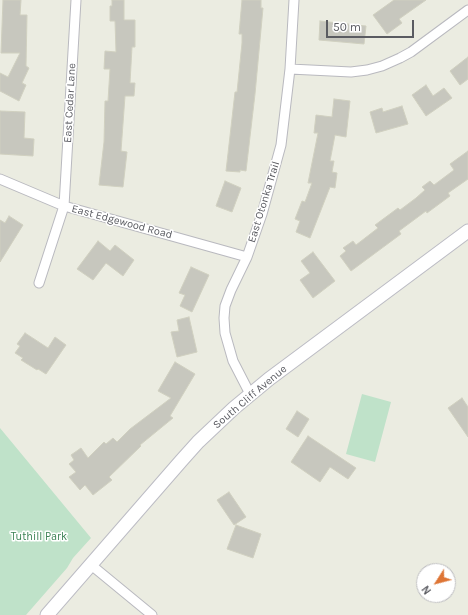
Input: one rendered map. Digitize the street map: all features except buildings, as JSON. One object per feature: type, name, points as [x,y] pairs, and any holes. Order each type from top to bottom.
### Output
[{"type":"main road","name":"South Cliff Avenue","points":[[46,615],[198,442],[234,408],[250,394],[468,231]]},
{"type":"street","name":"East Cedar Lane","points":[[39,283],[64,206],[76,0]]},
{"type":"street","name":"East Otonka Trail","points":[[250,394],[233,361],[225,333],[225,306],[246,257],[262,214],[281,145],[290,69],[294,0]]},
{"type":"street","points":[[290,69],[351,72],[382,66],[405,55],[468,10]]},
{"type":"street","name":"East Edgewood Road","points":[[0,179],[64,206],[246,257]]},
{"type":"street","points":[[90,564],[152,615]]},
{"type":"green space","points":[[362,394],[391,402],[375,462],[346,454]]},
{"type":"green space","name":"Tuthill Park","points":[[0,428],[91,538],[26,615],[0,615]]}]
